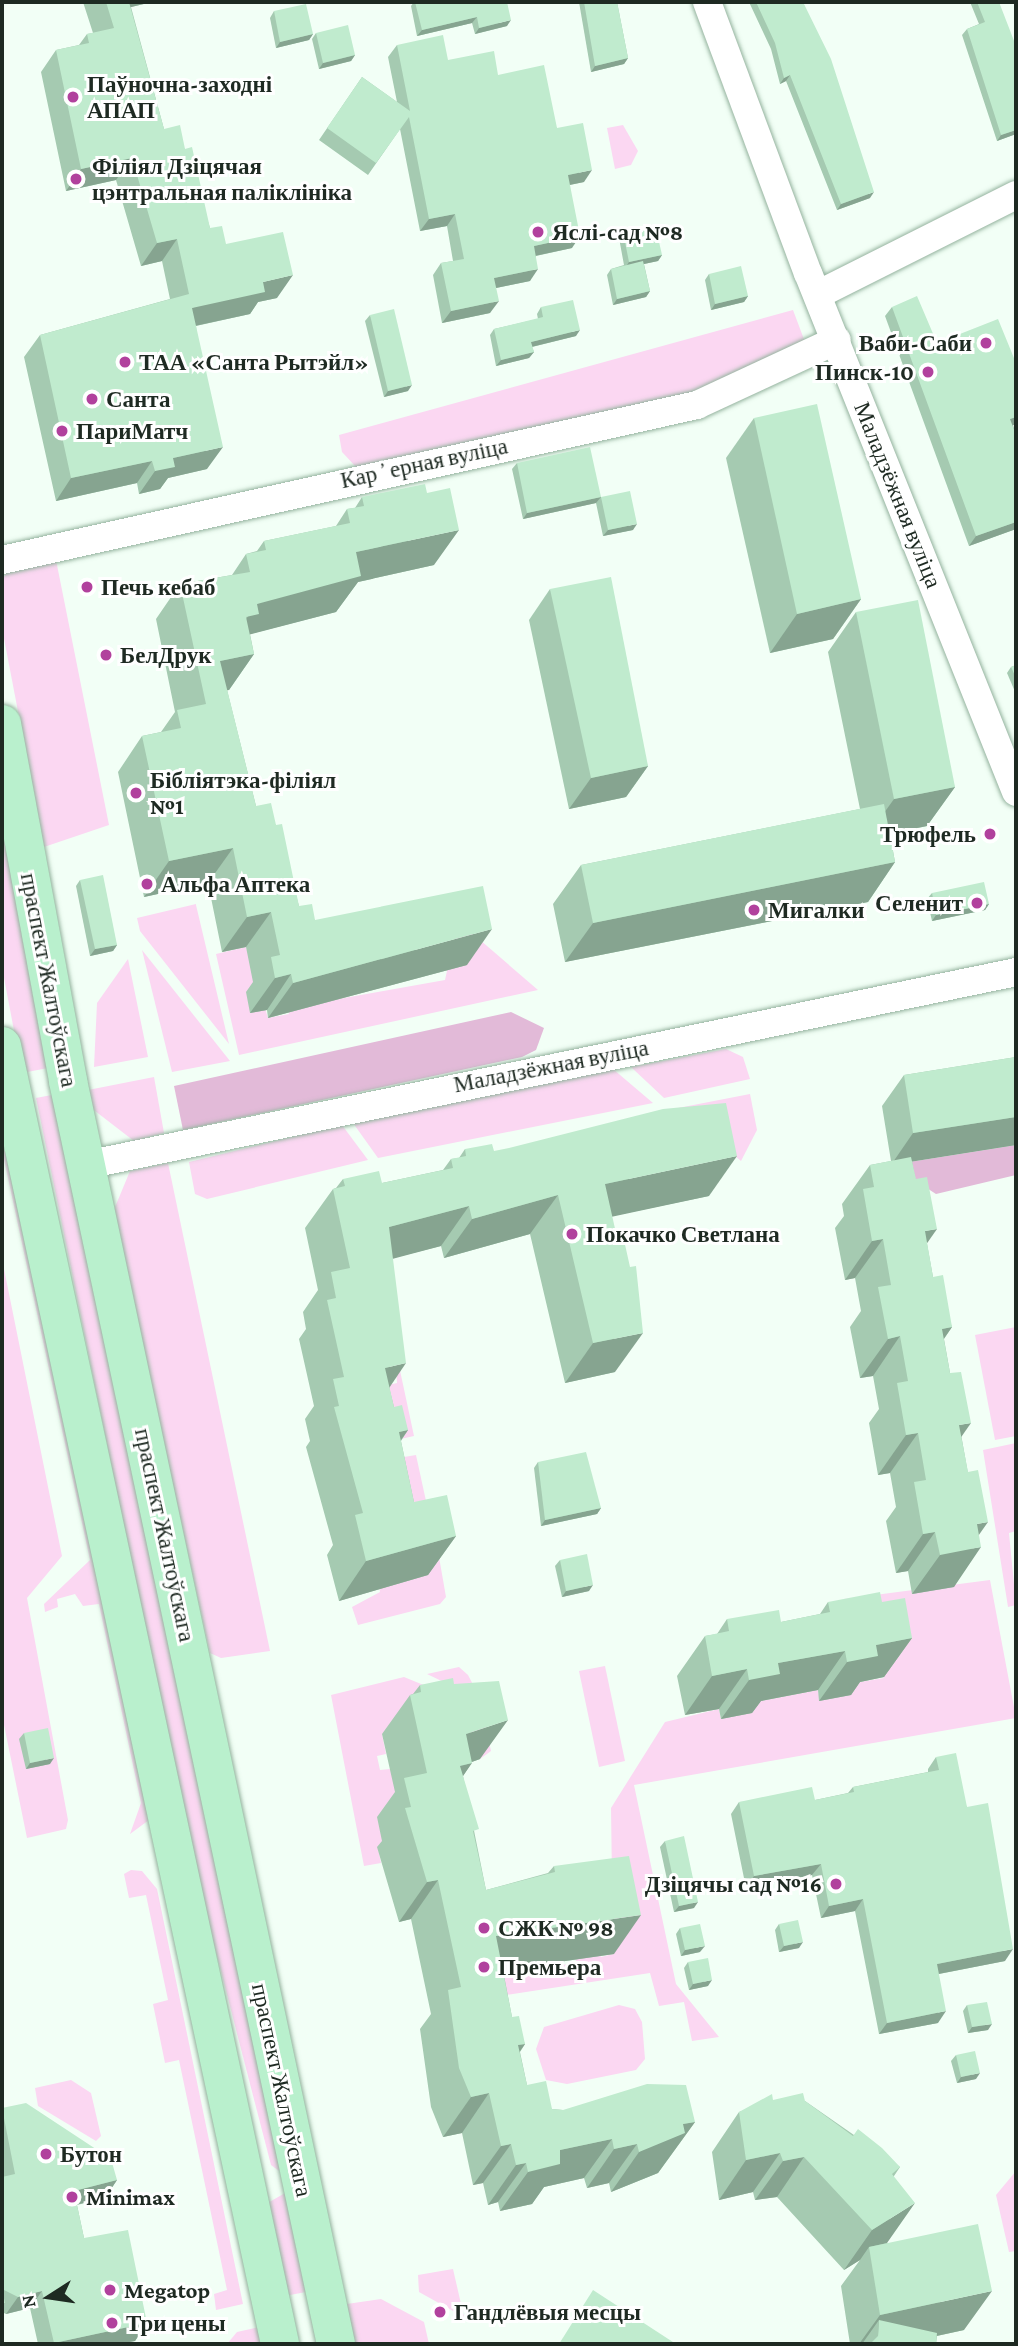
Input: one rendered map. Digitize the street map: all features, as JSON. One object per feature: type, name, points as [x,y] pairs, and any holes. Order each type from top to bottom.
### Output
[{"type":"main road","name":"праспект Жалтоўскага","points":[[2,724],[86,1165],[336,2344]]},
{"type":"main road","points":[[2,1046],[280,2344]]},
{"type":"main road","points":[[236,2146],[250,2174],[269,2186],[285,2181],[298,2165]]},
{"type":"street","name":"Маладзёжная вуліца","points":[[707,2],[1016,792]]},
{"type":"street","points":[[819,294],[1016,195]]},
{"type":"street","name":"Карʼерная вуліца","points":[[2,561],[696,405],[837,340]]},
{"type":"street","name":"Маладзёжная вуліца","points":[[86,1165],[1016,972]]},
{"type":"shaded area","points":[[623,125],[638,151],[631,165],[615,169],[607,128]]},
{"type":"shaded area","points":[[793,310],[805,342],[695,395],[356,467],[342,452],[339,435]]},
{"type":"shaded area","points":[[56,560],[109,825],[44,847],[2,628],[2,580],[7,572]]},
{"type":"shaded area","points":[[2,821],[48,1068],[22,1073],[2,967]]},
{"type":"shaded area","points":[[196,904],[229,1044],[140,931],[137,918]]},
{"type":"shaded area","points":[[458,921],[538,990],[239,1055],[216,954],[246,947],[268,1018],[289,1014],[288,1008],[445,980]]},
{"type":"shaded area","points":[[142,950],[230,1061],[172,1072]]},
{"type":"shaded area","points":[[128,959],[148,1057],[94,1067],[97,1003]]},
{"type":"shaded area","points":[[511,1012],[544,1028],[536,1050],[522,1057],[183,1130],[174,1086]]},
{"type":"shaded area","points":[[726,1049],[743,1057],[750,1079],[664,1098],[631,1067]]},
{"type":"shaded area","points":[[613,1069],[653,1103],[378,1158],[353,1123]]},
{"type":"shaded area","points":[[154,1077],[164,1133],[134,1141],[86,1104],[83,1091]]},
{"type":"shaded area","points":[[62,1093],[284,2167],[279,2171],[271,2165],[193,1863],[36,1098]]},
{"type":"shaded area","points":[[750,1094],[757,1130],[741,1161],[678,1108]]},
{"type":"shaded area","points":[[342,1125],[368,1160],[207,1199],[195,1194],[189,1162]]},
{"type":"shaded area","points":[[1016,1145],[1016,1175],[936,1194],[891,1165]]},
{"type":"shaded area","points":[[2,1150],[16,1158],[149,1820],[130,1834],[141,1803],[99,1604],[83,1606],[75,1594],[57,1599],[58,1607],[45,1612],[44,1604],[90,1560]]},
{"type":"shaded area","points":[[168,1163],[270,1651],[221,1658],[210,1653],[113,1212],[130,1171]]},
{"type":"shaded area","points":[[2,1259],[62,1556],[27,1598],[68,1820],[66,1829],[27,1838],[2,1715]]},
{"type":"shaded area","points":[[1016,1327],[1016,1436],[995,1440],[975,1335]]},
{"type":"shaded area","points":[[395,1347],[414,1436],[387,1442],[375,1388],[397,1383]]},
{"type":"shaded area","points":[[1016,1443],[1016,1531],[1009,1533],[1016,1605],[1008,1607],[983,1450]]},
{"type":"shaded area","points":[[416,1455],[426,1501],[380,1512],[392,1459]]},
{"type":"shaded area","points":[[435,1534],[446,1597],[440,1604],[358,1625],[352,1607],[380,1592],[379,1586]]},
{"type":"shaded area","points":[[990,1580],[1016,1718],[634,1785],[676,1984],[719,2037],[692,2041],[684,2002],[659,2006],[650,1973],[499,1996],[491,1962],[508,1959],[511,1971],[523,1968],[521,1959],[548,1959],[550,1968],[576,1962],[575,1954],[598,1943],[601,1957],[613,1954],[611,1808],[665,1722],[719,1709],[721,1719],[750,1703],[818,1690],[820,1701],[848,1684],[884,1678],[854,1642],[844,1599]]},
{"type":"shaded area","points":[[605,1666],[625,1761],[599,1767],[579,1671]]},
{"type":"shaded area","points":[[459,1667],[468,1675],[481,1700],[427,1674]]},
{"type":"shaded area","points":[[404,1677],[482,1709],[491,1751],[480,1759],[382,1734],[386,1754],[377,1756],[380,1770],[390,1769],[406,1781],[388,1845],[378,1848],[381,1863],[364,1866],[331,1695]]},
{"type":"shaded area","points":[[131,1870],[142,1871],[157,1889],[243,2304],[216,2310],[214,2294],[227,2290],[179,2060],[165,2063],[153,2004],[168,2000],[146,1895],[129,1898],[124,1874]]},
{"type":"shaded area","points":[[619,2005],[635,2009],[642,2022],[645,2059],[636,2070],[567,2084],[546,2080],[536,2049],[544,2027]]},
{"type":"shaded area","points":[[71,2080],[91,2093],[101,2136],[96,2141],[38,2106],[35,2088]]},
{"type":"shaded area","points":[[1016,2171],[1016,2251],[1009,2252],[996,2195]]},
{"type":"shaded area","points":[[285,2193],[311,2291],[285,2296],[266,2204]]},
{"type":"shaded area","points":[[453,2269],[464,2317],[419,2292],[418,2275]]},
{"type":"shaded area","points":[[381,2299],[424,2322],[429,2344],[348,2344],[340,2305]]},
{"type":"shaded area","points":[[260,2327],[264,2344],[227,2344],[237,2332]]},
{"type":"building","points":[[106,2],[129,2],[164,129],[180,125],[185,149],[192,147],[210,228],[222,226],[226,244],[283,232],[293,275],[263,282],[265,292],[192,308],[223,447],[173,458],[175,467],[155,471],[152,461],[71,478],[40,335],[189,294],[177,239],[157,243],[132,158],[81,169],[56,50],[89,43],[87,34],[114,28]]},
{"type":"building","points":[[415,2],[507,2],[511,20],[479,28],[477,17],[422,30]]},
{"type":"building","points":[[584,2],[617,2],[628,58],[595,66]]},
{"type":"building","points":[[756,2],[803,2],[831,59],[874,192],[841,204],[790,75],[784,78],[775,43]]},
{"type":"building","points":[[977,2],[999,2],[1016,46],[1016,130],[1001,135],[967,29],[985,22]]},
{"type":"building","points":[[306,4],[313,34],[280,42],[274,11]]},
{"type":"building","points":[[348,25],[355,55],[323,63],[316,33]]},
{"type":"building","points":[[443,35],[448,60],[494,51],[498,75],[544,65],[557,128],[583,123],[592,170],[568,175],[580,236],[534,246],[538,269],[494,278],[499,301],[451,311],[441,263],[464,259],[455,214],[429,219],[409,117],[376,163],[327,128],[362,77],[410,111],[397,45]]},
{"type":"building","points":[[655,224],[662,255],[629,262],[623,232]]},
{"type":"building","points":[[643,261],[650,291],[617,299],[611,269]]},
{"type":"building","points":[[741,266],[748,296],[715,304],[709,274]]},
{"type":"building","points":[[917,296],[937,343],[998,319],[1016,363],[1016,417],[1010,419],[1016,435],[1016,522],[976,536],[892,307]]},
{"type":"building","points":[[573,300],[580,330],[531,342],[534,352],[501,360],[494,329],[543,317],[541,307]]},
{"type":"building","points":[[394,309],[412,385],[388,391],[370,315]]},
{"type":"building","points":[[817,404],[861,599],[797,614],[754,418]]},
{"type":"building","points":[[590,447],[601,497],[527,513],[517,463]]},
{"type":"building","points":[[425,484],[427,493],[450,488],[459,530],[356,552],[361,576],[257,604],[259,614],[246,617],[254,654],[220,661],[256,806],[271,803],[276,825],[282,824],[299,906],[312,904],[315,920],[483,886],[492,929],[293,983],[291,974],[275,978],[271,957],[280,955],[271,912],[247,917],[233,848],[169,861],[142,736],[181,728],[177,710],[206,704],[180,584],[250,572],[246,554],[266,550],[264,541],[350,523],[347,509],[364,506],[362,497]]},
{"type":"building","points":[[630,491],[637,524],[608,530],[601,497]]},
{"type":"building","points":[[611,577],[648,766],[591,778],[550,589]]},
{"type":"building","points":[[918,600],[955,787],[894,799],[856,612]]},
{"type":"building","points":[[1016,665],[1016,678],[1011,667]]},
{"type":"building","points":[[884,804],[895,862],[593,923],[581,865]]},
{"type":"building","points":[[103,875],[117,945],[95,949],[80,880]]},
{"type":"building","points":[[984,882],[989,904],[936,915],[932,893]]},
{"type":"building","points":[[1016,1057],[1016,1117],[913,1133],[904,1075]]},
{"type":"building","points":[[726,1103],[737,1156],[605,1184],[616,1233],[622,1231],[630,1267],[636,1266],[643,1333],[593,1343],[558,1195],[472,1219],[469,1206],[389,1227],[406,1363],[385,1368],[394,1407],[402,1405],[408,1430],[399,1432],[414,1502],[447,1495],[456,1536],[366,1561],[355,1515],[363,1513],[334,1407],[339,1406],[333,1379],[344,1377],[327,1300],[336,1298],[331,1272],[350,1268],[333,1189],[345,1186],[343,1179],[379,1171],[382,1183],[453,1168],[451,1159],[466,1156],[465,1149],[492,1144],[494,1151],[663,1109]]},
{"type":"building","points":[[911,1157],[916,1179],[927,1177],[937,1229],[925,1231],[933,1277],[943,1275],[952,1327],[942,1329],[950,1373],[961,1372],[971,1423],[959,1425],[968,1472],[978,1470],[988,1522],[977,1524],[981,1547],[940,1555],[935,1532],[923,1534],[914,1482],[926,1480],[918,1433],[906,1435],[897,1383],[908,1381],[900,1336],[888,1339],[878,1287],[891,1285],[883,1239],[872,1241],[863,1189],[874,1187],[870,1165]]},
{"type":"building","points":[[586,1452],[601,1508],[545,1520],[538,1462]]},
{"type":"building","points":[[587,1554],[593,1585],[566,1591],[560,1560]]},
{"type":"building","points":[[880,1592],[882,1602],[905,1598],[912,1638],[876,1645],[878,1656],[847,1662],[845,1651],[778,1663],[780,1674],[749,1680],[747,1669],[712,1676],[705,1636],[729,1631],[727,1619],[779,1610],[781,1622],[830,1612],[828,1602]]},
{"type":"building","points":[[453,1678],[454,1684],[499,1681],[508,1720],[466,1734],[472,1763],[460,1766],[479,1829],[473,1831],[486,1890],[555,1872],[554,1866],[629,1856],[641,1915],[496,1936],[512,2017],[519,2016],[525,2044],[518,2045],[527,2085],[546,2081],[552,2109],[563,2110],[647,2084],[686,2085],[695,2122],[683,2124],[685,2133],[639,2152],[637,2144],[614,2149],[612,2139],[560,2150],[560,2164],[528,2172],[526,2163],[516,2165],[511,2144],[501,2146],[489,2093],[471,2097],[459,2068],[448,1990],[461,1987],[438,1880],[427,1882],[405,1808],[411,1807],[404,1778],[427,1773],[410,1695],[421,1692],[420,1685]]},
{"type":"building","points":[[48,1728],[54,1758],[30,1763],[24,1733]]},
{"type":"building","points":[[956,1753],[967,1807],[988,1803],[1013,1949],[937,1964],[946,2011],[887,2023],[863,1899],[829,1906],[821,1864],[754,1876],[739,1802],[812,1787],[815,1800],[854,1792],[853,1787],[939,1770],[936,1757]]},
{"type":"building","points":[[684,1836],[698,1902],[679,1906],[665,1841]]},
{"type":"building","points":[[798,1920],[803,1942],[784,1946],[779,1924]]},
{"type":"building","points":[[700,1924],[705,1946],[685,1950],[680,1928]]},
{"type":"building","points":[[708,1958],[712,1980],[693,1984],[688,1962]]},
{"type":"building","points":[[987,2002],[992,2024],[972,2027],[967,2005]]},
{"type":"building","points":[[975,2051],[980,2073],[961,2077],[956,2055]]},
{"type":"building","points":[[803,2093],[805,2101],[853,2136],[858,2129],[882,2148],[900,2167],[892,2174],[915,2203],[872,2230],[804,2157],[783,2161],[780,2153],[746,2160],[739,2112],[772,2094],[773,2100]]},
{"type":"building","points":[[26,2103],[111,2159],[117,2180],[74,2191],[84,2238],[128,2230],[147,2323],[54,2343],[42,2291],[18,2297],[2,2289],[2,2177],[15,2174],[2,2108]]},
{"type":"building","points":[[978,2224],[992,2291],[880,2315],[869,2247]]},
{"type":"building","points":[[593,2290],[676,2344],[559,2344]]},
{"type":"building","points":[[879,2320],[937,2333],[936,2344],[870,2344],[878,2336]]},
{"type":"place","name":"Паўночна-заходні АПАП","points":[[73,97]]},
{"type":"place","name":"Філіял Дзіцячая цэнтральная паліклініка","points":[[76,179]]},
{"type":"place","name":"Яслі-сад №8","points":[[538,232]]},
{"type":"place","name":"Ваби-Саби","points":[[986,343]]},
{"type":"place","name":"ТАА «Санта Рытэйл»","points":[[125,362]]},
{"type":"place","name":"Пинск-10","points":[[928,372]]},
{"type":"place","name":"Санта","points":[[92,399]]},
{"type":"place","name":"ПариМатч","points":[[62,431]]},
{"type":"place","name":"Печь кебаб","points":[[87,587]]},
{"type":"place","name":"БелДрук","points":[[106,655]]},
{"type":"place","name":"Бібліятэка-філіял №1","points":[[136,793]]},
{"type":"place","name":"Трюфель","points":[[990,834]]},
{"type":"place","name":"Альфа Аптека","points":[[147,884]]},
{"type":"place","name":"Селенит","points":[[977,903]]},
{"type":"place","name":"Мигалки","points":[[754,910]]},
{"type":"place","name":"Покачко Светлана","points":[[572,1234]]},
{"type":"place","name":"Дзіцячы сад №16","points":[[836,1884]]},
{"type":"place","name":"СЖК № 98","points":[[484,1928]]},
{"type":"place","name":"Премьера","points":[[484,1967]]},
{"type":"place","name":"Бутон","points":[[46,2154]]},
{"type":"place","name":"Minimax","points":[[72,2197]]},
{"type":"place","name":"Megatop","points":[[110,2290]]},
{"type":"place","name":"Гандлёвыя месцы","points":[[440,2312]]},
{"type":"place","name":"Три цены","points":[[112,2323]]}]
